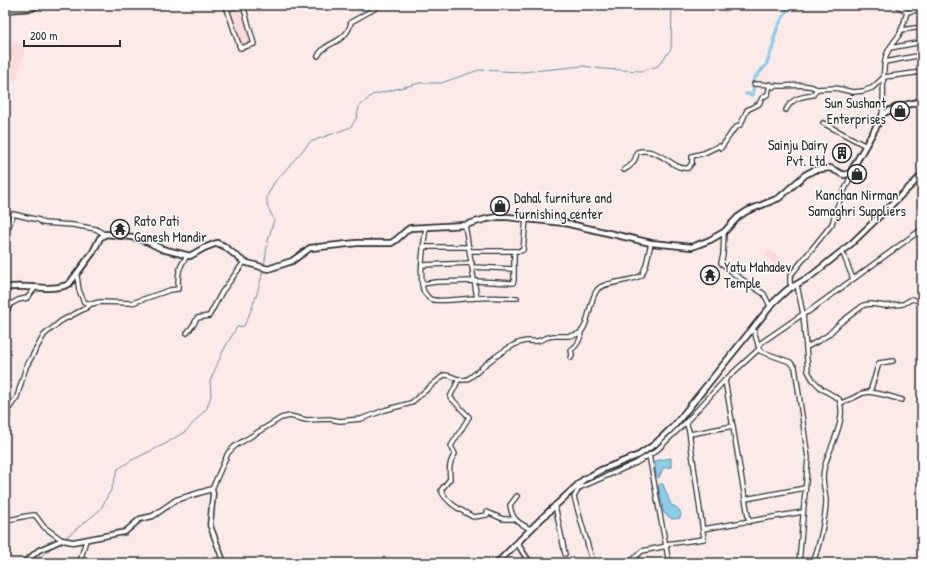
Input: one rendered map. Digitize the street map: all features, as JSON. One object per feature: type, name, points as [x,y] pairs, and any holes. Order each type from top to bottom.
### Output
[{"type":"main road","points":[[5,10],[32,8],[37,5]]},
{"type":"main road","points":[[5,288],[15,286],[52,288],[67,286],[77,276],[100,238],[104,234],[132,237],[148,242],[162,249],[187,256],[191,256],[204,248],[217,243],[224,246],[244,262],[268,269],[292,260],[310,248],[357,243],[389,243],[396,240],[408,228],[465,225],[498,217],[565,223],[651,243],[692,247],[710,240],[724,232],[742,214],[779,198],[805,175],[814,170],[830,168],[845,175],[850,173],[882,115],[889,110],[922,101]]},
{"type":"main road","points":[[498,563],[530,529],[587,477],[639,455],[661,439],[674,426],[770,306],[782,294],[842,251],[868,228],[922,175]]},
{"type":"street","points":[[242,5],[254,44],[240,48],[227,9],[242,5]]},
{"type":"street","points":[[318,56],[321,51],[337,42],[349,30],[351,22],[376,8],[376,5]]},
{"type":"street","points":[[897,5],[907,12],[922,9]]},
{"type":"street","points":[[882,115],[886,55],[892,42],[901,30],[907,12]]},
{"type":"street","points":[[901,30],[922,26]]},
{"type":"street","points":[[890,48],[922,42]]},
{"type":"street","points":[[885,62],[922,56]]},
{"type":"street","points":[[754,84],[772,86],[812,86],[817,89],[835,88],[853,92],[872,88],[884,77],[922,72]]},
{"type":"street","points":[[624,170],[633,164],[637,152],[641,151],[652,151],[681,168],[688,168],[692,163],[692,156],[719,146],[721,148],[734,129],[741,124],[747,110],[759,104],[762,98],[768,94],[772,86]]},
{"type":"street","points":[[786,110],[788,106],[797,98],[813,95],[817,89]]},
{"type":"street","points":[[823,123],[866,146]]},
{"type":"street","points":[[813,563],[825,512],[826,498],[822,481],[824,469],[838,430],[841,403],[839,399],[822,389],[813,380],[808,371],[803,314],[795,286],[790,283],[790,276],[832,224],[838,203],[851,176],[850,173]]},
{"type":"street","points":[[5,230],[9,226],[14,214],[39,220],[43,223],[73,225],[96,229],[104,234]]},
{"type":"street","points":[[424,247],[520,251],[523,250],[524,247],[526,219]]},
{"type":"street","points":[[465,225],[477,298]]},
{"type":"street","points":[[426,227],[422,265],[422,284],[424,292],[431,300],[517,298]]},
{"type":"street","points":[[593,563],[574,497],[579,488],[636,463],[656,451],[758,347],[922,229]]},
{"type":"street","points":[[724,232],[723,255],[721,263],[734,274],[764,294],[770,306]]},
{"type":"street","points":[[571,358],[571,350],[576,346],[581,336],[592,300],[597,290],[604,285],[642,275],[651,243]]},
{"type":"street","points":[[422,284],[436,282],[475,281],[513,283],[514,251]]},
{"type":"street","points":[[842,251],[854,279]]},
{"type":"street","points":[[5,423],[8,416],[7,411],[17,397],[26,367],[44,335],[61,322],[91,304],[100,302],[132,303],[170,290],[178,289],[180,265],[187,256]]},
{"type":"street","points":[[187,333],[197,318],[209,316],[219,298],[244,262]]},
{"type":"street","points":[[422,265],[472,265],[514,268]]},
{"type":"street","points":[[77,276],[79,290],[84,302],[91,304]]},
{"type":"street","points":[[5,313],[11,304],[18,300],[27,298],[36,287]]},
{"type":"street","points":[[806,346],[828,335],[840,323],[864,305],[871,304],[886,306],[903,304],[912,299],[922,302]]},
{"type":"street","points":[[753,328],[760,351],[790,362],[794,367],[808,458],[799,563]]},
{"type":"street","points":[[224,563],[210,524],[213,494],[212,489],[228,452],[235,446],[281,418],[290,416],[306,420],[329,419],[340,421],[361,419],[385,410],[411,403],[444,375],[449,375],[464,380],[467,379],[485,364],[519,343],[526,341],[538,341],[553,336],[570,336],[581,332]]},
{"type":"street","points":[[870,392],[879,363],[893,361]]},
{"type":"street","points":[[459,379],[450,397],[469,417],[450,446],[455,454],[451,459],[449,467],[450,479],[441,490],[442,495],[451,503],[473,517],[487,515],[487,512],[503,519],[515,519]]},
{"type":"street","points":[[725,380],[749,522]]},
{"type":"street","points":[[841,403],[863,393],[870,392],[902,400]]},
{"type":"street","points":[[629,563],[642,551],[666,545],[704,539],[690,434],[686,422]]},
{"type":"street","points":[[690,434],[732,426]]},
{"type":"street","points":[[649,455],[669,563]]},
{"type":"street","points":[[745,499],[805,488]]},
{"type":"street","points":[[5,520],[14,520],[26,515],[35,515],[44,527],[62,540],[73,542],[125,532],[140,519],[153,516],[176,500],[212,489]]},
{"type":"street","points":[[517,496],[510,505],[513,516],[530,529]]},
{"type":"street","points":[[556,504],[565,554]]},
{"type":"street","points":[[703,529],[804,512]]},
{"type":"street","points":[[24,563],[39,550],[62,540]]},
{"type":"street","points":[[82,563],[81,558],[86,540]]},
{"type":"street","points":[[517,543],[530,563]]},
{"type":"shaded area","points":[[241,7],[252,43],[241,47],[230,10]]},
{"type":"shaded area","points":[[15,42],[23,44],[25,49],[17,79],[14,82],[9,82],[5,78],[5,71],[12,45]]},
{"type":"shaded area","points":[[769,249],[793,269],[788,275],[764,255]]},
{"type":"water","points":[[671,458],[671,467],[663,468],[659,478],[656,476],[655,461]]},
{"type":"water","points":[[663,484],[671,505],[680,511],[680,518],[672,519],[664,513],[658,486]]},
{"type":"waterway","points":[[264,267],[268,240],[274,220],[267,205],[267,196],[274,183],[310,142],[351,127],[357,117],[359,107],[372,95],[420,83],[441,83],[479,70],[522,72],[583,66],[603,69],[642,71],[658,66],[671,49],[672,5]]},
{"type":"waterway","points":[[746,94],[753,95],[754,79],[766,65],[774,44],[774,38],[778,26],[790,5]]},
{"type":"waterway","points":[[64,539],[100,510],[111,490],[118,469],[186,431],[207,408],[211,396],[210,381],[224,349],[237,327],[244,326],[260,284],[263,270]]},
{"type":"waterway","points":[[32,563],[57,544]]},
{"type":"place","name":"Sun Sushant Enterprises","points":[[900,111]]},
{"type":"place","name":"Sainju Dairy Pvt. Ltd.","points":[[842,153]]},
{"type":"place","name":"Kanchan Nirman Samaghri Suppliers","points":[[857,174]]},
{"type":"place","name":"Dahal furniture and furnishing center","points":[[500,206]]},
{"type":"place","name":"Rato Pati Ganesh Mandir","points":[[120,229]]},
{"type":"place","name":"Yatu Mahadev Temple","points":[[710,275]]}]
